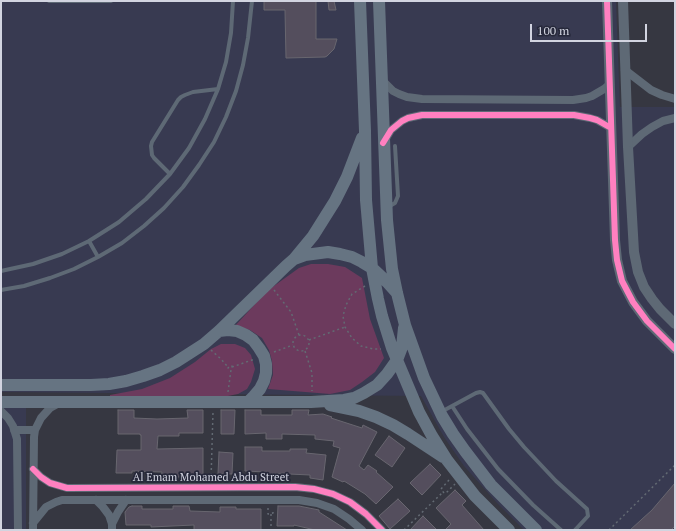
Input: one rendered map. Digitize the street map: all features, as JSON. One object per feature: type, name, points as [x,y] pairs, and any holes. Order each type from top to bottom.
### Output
[{"type":"main road","points":[[360,1],[366,200],[374,283],[382,316],[392,348],[419,412],[432,436],[447,460],[475,496],[509,530]]},
{"type":"main road","points":[[379,1],[386,208],[390,257],[405,325],[424,378],[440,413],[453,434],[491,485],[536,530]]},
{"type":"main road","points":[[1,385],[91,385],[126,381],[160,370],[176,362],[204,344],[294,259],[313,236],[335,201],[365,131]]},
{"type":"main road","points":[[294,259],[305,255],[328,252],[352,257],[372,268],[397,293]]},
{"type":"main road","points":[[1,402],[311,402],[344,400],[354,398],[364,393],[377,385],[388,374],[397,360],[402,347],[405,325]]},
{"type":"main road","points":[[219,331],[228,330],[246,335],[253,340],[264,356],[266,364],[264,381],[260,389],[248,402]]},
{"type":"main road","points":[[311,402],[342,407],[376,417],[408,434],[447,460]]},
{"type":"street","points":[[607,1],[614,240],[619,269],[627,292],[647,321],[673,342]]},
{"type":"street","points":[[623,1],[628,147],[634,252],[638,272],[644,287],[660,310],[675,324]]},
{"type":"street","points":[[607,16],[616,19],[624,15]]},
{"type":"street","points":[[608,42],[614,40],[624,42]]},
{"type":"street","points":[[625,70],[651,90],[675,99]]},
{"type":"street","points":[[382,80],[393,91],[399,94],[407,97],[422,99],[573,100],[592,96],[610,84]]},
{"type":"street","points":[[383,143],[396,125],[408,118],[422,115],[574,115],[597,120],[611,128]]},
{"type":"street","points":[[628,147],[652,127],[663,121],[675,118]]},
{"type":"street","points":[[33,526],[33,444],[35,430],[45,413],[62,402]]},
{"type":"street","points":[[1,411],[8,418],[14,430],[18,444],[18,530]]},
{"type":"street","points":[[14,430],[35,430]]},
{"type":"street","name":"Al Emam Mohamed Abdu Street","points":[[33,469],[45,480],[56,485],[73,488],[304,487],[324,491],[342,498],[358,508],[382,530]]},
{"type":"street","points":[[61,486],[62,500]]},
{"type":"street","name":"Al Emam Mohamed Abdu Street","points":[[33,526],[46,507],[62,500],[299,500],[317,503],[334,509],[362,530]]},
{"type":"street","points":[[96,500],[106,511],[112,527]]},
{"type":"street","points":[[112,527],[118,512],[126,500]]},
{"type":"lane","points":[[49,1],[111,1]]},
{"type":"lane","points":[[1,271],[33,264],[62,254],[89,241],[119,222],[146,199],[170,174],[189,148],[202,125],[218,89],[226,62],[231,33],[233,1]]},
{"type":"lane","points":[[1,290],[24,286],[50,278],[74,269],[98,257],[122,243],[144,226],[164,208],[183,187],[214,142],[236,91],[248,38],[252,1]]},
{"type":"lane","points":[[170,174],[152,155],[152,142],[181,97],[193,92],[218,89]]},
{"type":"lane","points":[[386,208],[395,202],[398,196],[396,146]]},
{"type":"lane","points":[[89,241],[98,257]]},
{"type":"lane","points":[[440,413],[476,393],[480,392],[485,395],[524,447],[556,481],[587,509],[588,516],[575,530]]},
{"type":"lane","points":[[452,406],[498,469],[533,505],[561,530]]},
{"type":"path","points":[[268,283],[291,312],[299,335]]},
{"type":"path","points":[[374,283],[357,290],[349,299],[343,316],[345,327],[352,338],[361,346],[373,349],[392,348]]},
{"type":"path","points":[[309,340],[345,327]]},
{"type":"path","points":[[293,345],[294,339],[299,335],[305,335],[309,340],[309,346],[304,351]]},
{"type":"path","points":[[204,344],[217,355],[230,370],[230,383],[226,402]]},
{"type":"path","points":[[228,367],[232,367],[293,345]]},
{"type":"path","points":[[293,345],[298,350],[304,351]]},
{"type":"path","points":[[304,351],[312,373],[311,402]]},
{"type":"path","points":[[211,488],[213,402]]},
{"type":"path","points":[[609,530],[675,465]]},
{"type":"path","points":[[443,492],[441,488],[459,476]]},
{"type":"path","points":[[404,530],[443,492],[446,493],[459,476]]},
{"type":"path","points":[[271,514],[271,530]]},
{"type":"shaded area","points":[[1,1],[616,1],[620,107],[675,107],[675,530],[524,530],[497,503],[464,466],[444,437],[421,396],[1,392]]},
{"type":"shaded area","points":[[311,264],[328,264],[345,267],[362,278],[370,319],[384,358],[375,372],[350,390],[330,394],[268,389],[273,375],[272,361],[269,350],[262,338],[250,330],[235,326],[267,291],[299,268]]},
{"type":"shaded area","points":[[221,344],[235,344],[245,348],[251,355],[255,369],[251,382],[247,389],[238,394],[228,396],[110,397],[110,395],[142,389],[170,378],[195,362],[211,349]]},
{"type":"shaded area","points":[[1,396],[26,396],[26,530],[1,530]]},
{"type":"building","points":[[264,1],[316,1],[316,39],[337,39],[334,49],[325,57],[286,58],[285,10],[264,10]]},
{"type":"building","points":[[328,1],[334,1],[336,10],[329,10]]},
{"type":"building","points":[[118,410],[134,410],[134,418],[157,419],[188,418],[187,410],[203,410],[203,433],[179,433],[179,436],[158,436],[157,449],[203,448],[203,477],[161,477],[162,472],[132,471],[132,473],[116,473],[117,450],[141,450],[140,434],[118,434]]},
{"type":"building","points":[[221,410],[235,410],[234,434],[221,434]]},
{"type":"building","points":[[245,410],[261,410],[261,415],[292,415],[292,410],[309,410],[308,415],[323,414],[362,428],[363,425],[377,432],[359,466],[364,470],[368,465],[377,471],[376,472],[393,487],[376,504],[365,494],[344,481],[343,482],[332,477],[340,448],[333,446],[334,441],[315,439],[315,435],[282,434],[282,439],[266,439],[266,433],[245,434]]},
{"type":"building","points":[[389,436],[405,448],[392,467],[375,455]]},
{"type":"building","points":[[245,447],[262,447],[262,451],[290,451],[290,449],[307,449],[306,453],[326,455],[323,480],[310,478],[310,475],[289,473],[266,474],[266,472],[245,471]]},
{"type":"building","points":[[219,452],[233,453],[232,474],[218,474]]},
{"type":"building","points":[[430,464],[441,475],[422,495],[410,483]]},
{"type":"building","points":[[675,483],[675,526],[671,530],[630,530],[652,510]]},
{"type":"building","points":[[455,490],[466,501],[462,505],[484,530],[445,530],[451,524],[436,508]]},
{"type":"building","points":[[398,499],[410,511],[390,529],[379,516]]},
{"type":"building","points":[[132,506],[142,506],[142,509],[173,509],[173,506],[189,506],[190,511],[220,512],[220,507],[236,507],[236,509],[261,509],[261,530],[194,530],[194,525],[151,527],[151,525],[126,525],[125,512]]},
{"type":"building","points":[[278,506],[299,506],[319,510],[319,512],[347,530],[315,530],[294,525],[277,526]]},
{"type":"building","points":[[423,516],[437,530],[410,530]]},
{"type":"cycle path","points":[[607,1],[615,240],[617,260],[622,281],[633,302],[647,321],[675,349]]},
{"type":"cycle path","points":[[383,143],[391,130],[402,121],[422,115],[574,115],[597,120],[611,128]]},
{"type":"cycle path","points":[[33,469],[50,483],[67,488],[295,487],[314,489],[333,494],[350,502],[366,514],[382,530]]}]
